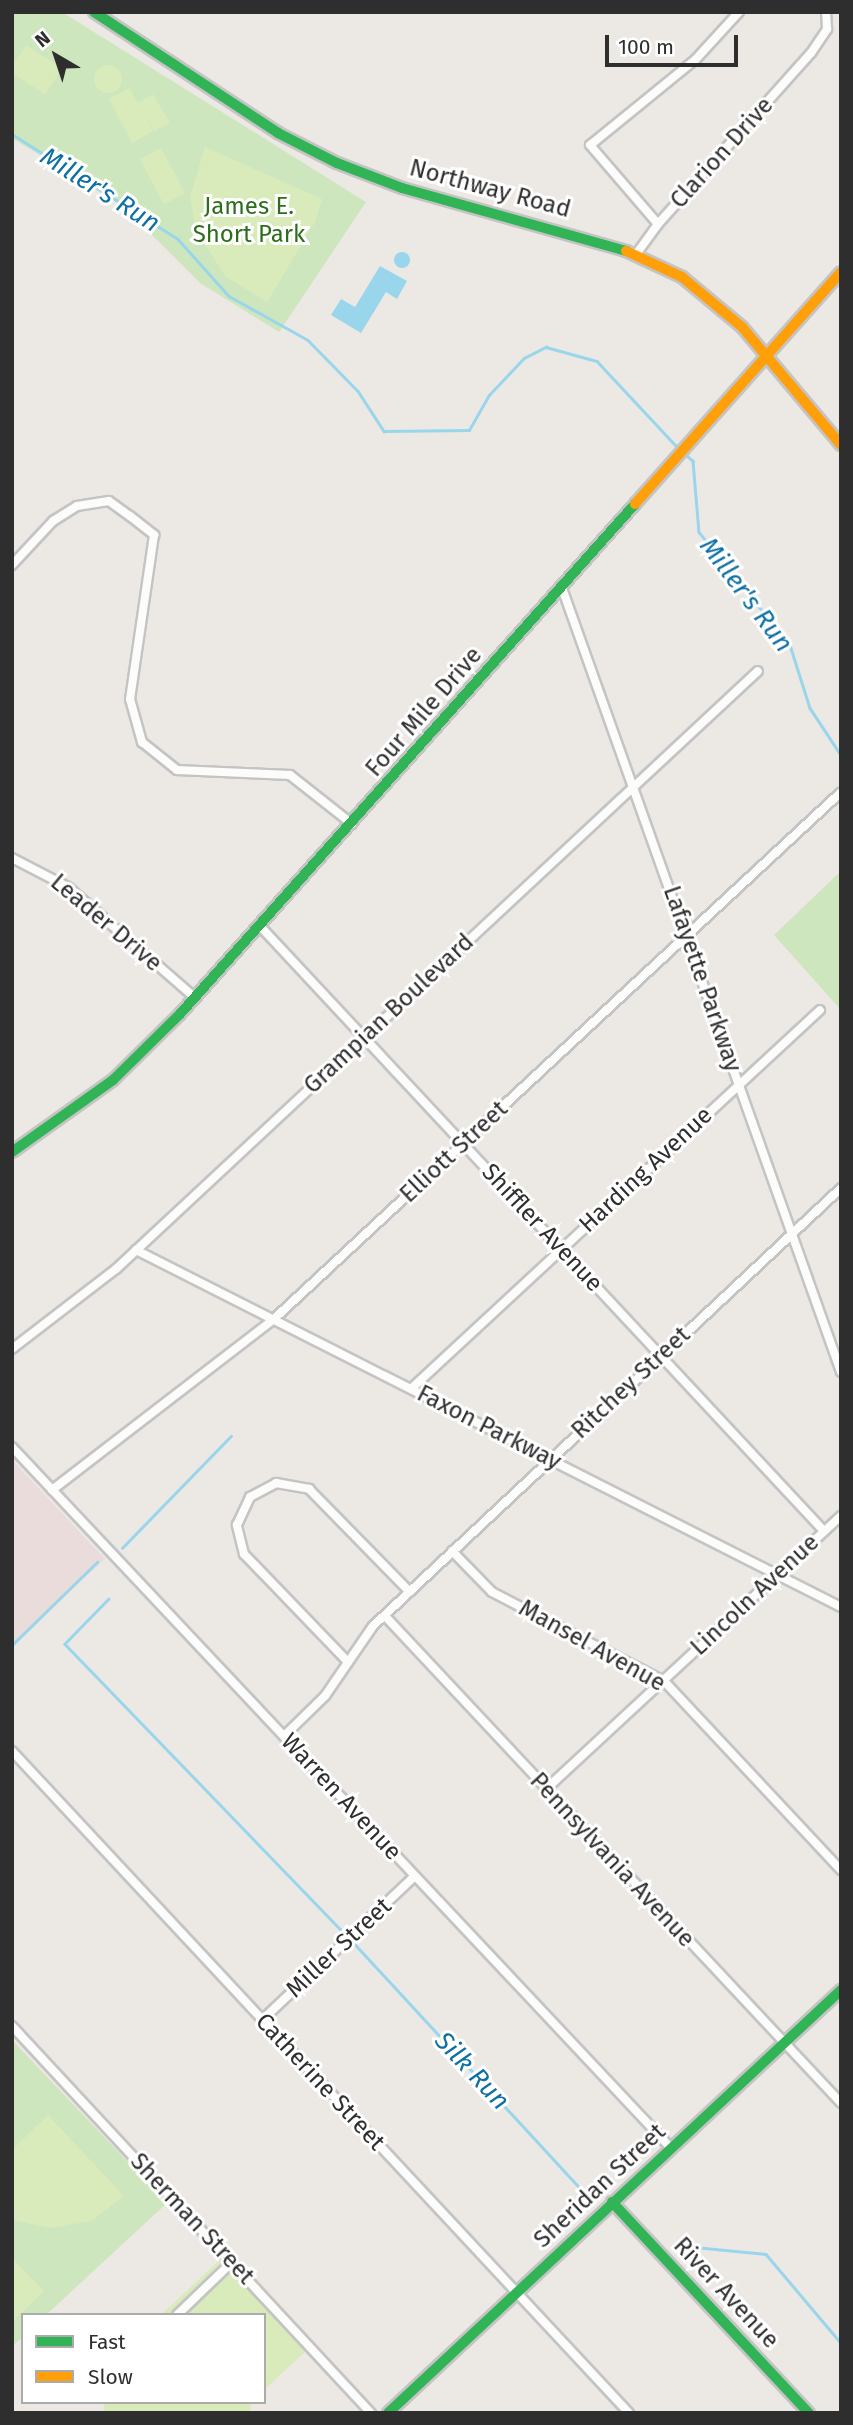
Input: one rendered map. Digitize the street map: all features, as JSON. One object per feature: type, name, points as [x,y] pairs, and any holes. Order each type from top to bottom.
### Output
[{"type":"street","name":"Northway Road","points":[[94,12],[278,133],[337,163],[637,253],[702,291],[766,353],[841,444]]},
{"type":"street","name":"Clarion Drive","points":[[658,224],[590,145],[696,59],[739,12]]},
{"type":"street","name":"Clarion Drive","points":[[637,253],[658,224],[811,53],[824,36],[826,12]]},
{"type":"street","name":"Four Mile Drive","points":[[12,1152],[113,1080],[194,997],[352,824],[766,353],[841,272]]},
{"type":"street","points":[[12,565],[53,521],[77,506],[109,501],[130,516],[154,535],[130,699],[142,742],[177,770],[290,775],[352,824]]},
{"type":"street","name":"Lafayette Parkway","points":[[562,587],[841,1371]]},
{"type":"street","name":"Grampian Boulevard","points":[[12,1349],[136,1250],[758,671]]},
{"type":"street","name":"Elliott Street","points":[[52,1490],[274,1319],[840,793]]},
{"type":"street","name":"Leader Drive","points":[[12,858],[68,887],[194,997]]},
{"type":"street","name":"Shiffler Avenue","points":[[260,926],[824,1531]]},
{"type":"street","name":"Harding Avenue","points":[[412,1388],[820,1010]]},
{"type":"street","name":"Ritchey Street","points":[[284,1736],[325,1696],[385,1616],[452,1550],[841,1188]]},
{"type":"street","name":"Faxon Parkway","points":[[136,1250],[841,1607]]},
{"type":"street","name":"Warren Avenue","points":[[12,1447],[671,2148]]},
{"type":"street","points":[[348,1662],[244,1554],[237,1525],[250,1497],[276,1483],[309,1489],[410,1592]]},
{"type":"street","name":"Lincoln Avenue","points":[[547,1789],[841,1516]]},
{"type":"street","name":"Mansel Avenue","points":[[452,1550],[492,1592],[664,1681],[841,1870]]},
{"type":"street","name":"Pennsylvania Avenue","points":[[385,1616],[841,2103]]},
{"type":"street","name":"Catherine Street","points":[[14,1757],[629,2413]]},
{"type":"street","name":"Miller Street","points":[[262,2020],[415,1875]]},
{"type":"street","name":"Sheridan Street","points":[[388,2413],[841,1990]]},
{"type":"street","name":"Sherman Street","points":[[12,2026],[371,2413]]},
{"type":"street","name":"River Avenue","points":[[612,2202],[809,2413]]},
{"type":"street","points":[[179,2313],[232,2262]]},
{"type":"shaded area","points":[[12,1460],[105,1559],[12,1644]]},
{"type":"green space","name":"James E. Short Park","points":[[12,12],[62,12],[366,202],[279,332],[200,283],[124,207],[12,138]]},
{"type":"green space","points":[[26,45],[62,68],[45,94],[12,73],[12,67]]},
{"type":"green space","points":[[108,65],[118,69],[122,79],[118,89],[108,93],[98,89],[94,79],[98,69]]},
{"type":"green space","points":[[129,88],[138,103],[153,94],[170,123],[154,131],[147,118],[153,131],[132,143],[109,99]]},
{"type":"green space","points":[[205,147],[322,199],[315,222],[267,302],[225,276],[196,230],[190,196]]},
{"type":"green space","points":[[161,148],[185,193],[164,204],[140,159]]},
{"type":"green space","points":[[841,871],[841,1010],[774,935]]},
{"type":"green space","points":[[12,2040],[167,2203],[48,2313],[21,2313],[21,2339],[12,2346]]},
{"type":"green space","points":[[48,2115],[124,2196],[92,2221],[51,2228],[12,2220],[12,2150]]},
{"type":"green space","points":[[224,2256],[309,2348],[266,2388],[266,2313],[163,2313]]},
{"type":"green space","points":[[12,2258],[44,2291],[12,2322]]},
{"type":"green space","points":[[104,2404],[251,2404],[251,2413],[104,2413]]},
{"type":"water","points":[[399,252],[405,252],[410,260],[408,266],[399,268],[394,263],[394,257]]},
{"type":"water","points":[[380,266],[407,281],[397,299],[386,292],[361,333],[331,315],[341,299],[355,307]]},
{"type":"waterway","name":"Miller's Run","points":[[12,134],[178,239],[229,296],[308,340],[358,391],[384,431],[469,430],[489,395],[524,358],[546,347],[597,361],[680,450]]},
{"type":"waterway","name":"Miller's Run","points":[[685,454],[693,461],[699,532],[790,645],[810,708],[841,755]]},
{"type":"waterway","points":[[122,1548],[231,1436]]},
{"type":"waterway","points":[[12,1645],[97,1562]]},
{"type":"waterway","points":[[109,1599],[65,1644],[345,1934]]},
{"type":"waterway","name":"Silk Run","points":[[353,1942],[591,2200]]},
{"type":"waterway","name":"Silk Run","points":[[684,2246],[766,2254],[841,2343]]},
{"type":"traffic: fast","points":[[94,12],[278,133],[337,163],[402,188],[626,251]]},
{"type":"traffic: fast","points":[[12,1152],[113,1080],[180,1014],[635,504]]},
{"type":"traffic: fast","points":[[388,2413],[841,1990]]},
{"type":"traffic: fast","points":[[612,2202],[809,2413]]},
{"type":"traffic: slow","points":[[626,251],[682,277],[742,327],[841,445]]},
{"type":"traffic: slow","points":[[635,504],[841,272]]}]
